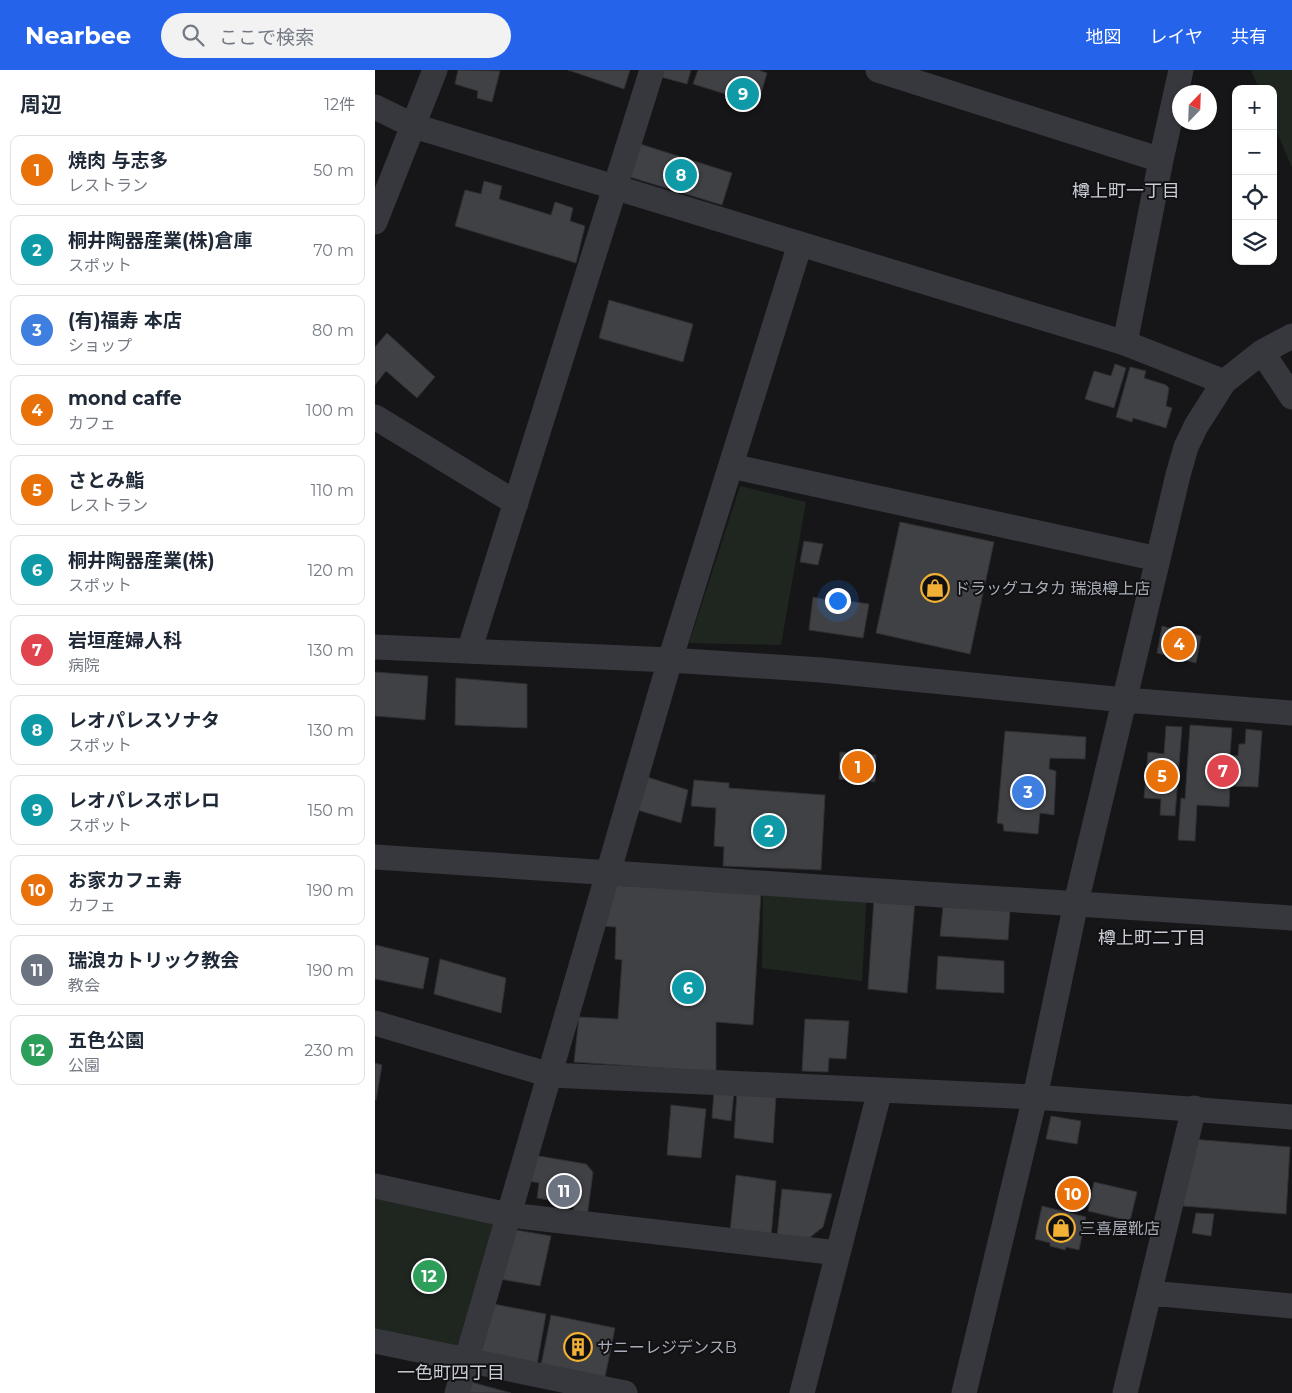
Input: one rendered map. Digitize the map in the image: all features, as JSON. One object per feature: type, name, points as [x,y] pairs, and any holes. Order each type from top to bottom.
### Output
[{"type":"street","points":[[375,222],[435,70]]},
{"type":"street","points":[[469,651],[653,70]]},
{"type":"street","points":[[878,70],[1161,160]]},
{"type":"street","points":[[1125,343],[1161,160],[1181,70]]},
{"type":"street","points":[[375,107],[414,126],[1125,343],[1224,382]]},
{"type":"street","points":[[457,1393],[670,660],[801,244]]},
{"type":"street","points":[[963,1393],[1035,1097],[1076,903],[1186,448],[1209,404],[1224,382],[1262,352],[1292,336]]},
{"type":"street","points":[[1262,352],[1292,397]]},
{"type":"street","points":[[375,417],[516,503]]},
{"type":"street","points":[[731,466],[1158,559]]},
{"type":"street","points":[[375,647],[670,660],[821,670],[1125,700],[1292,713]]},
{"type":"street","points":[[375,857],[1292,918]]},
{"type":"street","points":[[375,1023],[550,1075],[1035,1097],[1292,1117]]},
{"type":"street","points":[[802,1393],[880,1090]]},
{"type":"street","points":[[1125,1393],[1194,1108]]},
{"type":"street","points":[[375,1186],[509,1215],[838,1253]]},
{"type":"street","points":[[1149,1293],[1292,1306]]},
{"type":"street","points":[[375,1341],[625,1393]]},
{"type":"shaded area","points":[[1251,70],[1292,70],[1292,168],[1277,132],[1277,85],[1257,85]]},
{"type":"shaded area","points":[[740,486],[806,502],[781,645],[689,643]]},
{"type":"shaded area","points":[[763,883],[867,890],[862,981],[762,968]]},
{"type":"shaded area","points":[[375,1193],[499,1219],[461,1353],[375,1334]]},
{"type":"building","points":[[458,70],[500,71],[492,102],[477,98],[478,91],[455,84]]},
{"type":"building","points":[[568,70],[630,70],[624,89]]},
{"type":"building","points":[[659,70],[691,70],[687,84],[657,76]]},
{"type":"building","points":[[698,70],[758,70],[767,73],[758,104],[693,84]]},
{"type":"building","points":[[640,144],[732,173],[722,205],[630,177]]},
{"type":"building","points":[[484,181],[502,186],[499,199],[551,215],[555,202],[573,208],[570,221],[585,226],[576,263],[455,226],[465,190],[481,194]]},
{"type":"building","points":[[609,300],[693,324],[683,362],[599,338]]},
{"type":"building","points":[[387,333],[435,377],[417,398],[386,371],[375,385],[375,347]]},
{"type":"building","points":[[1115,364],[1126,368],[1114,408],[1085,399],[1094,371],[1111,376]]},
{"type":"building","points":[[1130,367],[1146,371],[1144,378],[1166,385],[1169,388],[1166,406],[1172,408],[1166,428],[1133,418],[1132,422],[1116,417]]},
{"type":"building","points":[[900,522],[994,542],[970,654],[876,633]]},
{"type":"building","points":[[804,541],[823,544],[818,565],[800,562]]},
{"type":"building","points":[[834,591],[849,593],[848,601],[869,604],[863,638],[809,630],[813,597],[832,601]]},
{"type":"building","points":[[1162,626],[1201,636],[1196,663],[1157,653]]},
{"type":"building","points":[[375,672],[428,676],[425,720],[375,716]]},
{"type":"building","points":[[456,678],[527,684],[527,728],[455,725]]},
{"type":"building","points":[[1190,725],[1232,728],[1230,755],[1238,756],[1239,744],[1245,744],[1246,729],[1262,731],[1258,787],[1230,786],[1229,807],[1197,805],[1195,841],[1178,840],[1181,798],[1185,799]]},
{"type":"building","points":[[1166,726],[1182,727],[1175,816],[1160,815],[1161,799],[1144,798],[1148,752],[1164,754]]},
{"type":"building","points":[[1005,731],[1086,737],[1085,759],[1050,758],[1049,769],[1056,771],[1054,815],[1040,813],[1038,834],[1004,831],[1003,824],[997,823]]},
{"type":"building","points":[[840,752],[876,755],[875,782],[839,779]]},
{"type":"building","points":[[644,776],[688,790],[681,823],[634,809]]},
{"type":"building","points":[[694,780],[729,783],[729,788],[825,795],[821,870],[723,866],[724,847],[714,846],[716,808],[691,806]]},
{"type":"building","points":[[606,885],[761,892],[753,1025],[716,1022],[716,1072],[574,1062],[579,1017],[618,1019],[622,960],[615,959],[616,927],[600,926]]},
{"type":"building","points":[[874,898],[915,901],[907,993],[868,989]]},
{"type":"building","points":[[943,906],[1010,911],[1008,940],[940,936]]},
{"type":"building","points":[[376,945],[429,958],[423,989],[375,979]]},
{"type":"building","points":[[938,956],[1004,961],[1004,993],[936,989]]},
{"type":"building","points":[[440,959],[506,978],[501,1013],[434,994]]},
{"type":"building","points":[[805,1019],[849,1021],[846,1059],[829,1058],[828,1072],[802,1071]]},
{"type":"building","points":[[375,1063],[382,1065],[376,1100],[375,1099]]},
{"type":"building","points":[[714,1091],[734,1092],[731,1121],[712,1118]]},
{"type":"building","points":[[737,1092],[776,1096],[773,1143],[734,1138]]},
{"type":"building","points":[[671,1105],[706,1109],[701,1158],[667,1155]]},
{"type":"building","points":[[1051,1116],[1081,1121],[1077,1144],[1046,1139]]},
{"type":"building","points":[[1191,1139],[1290,1147],[1286,1214],[1183,1206]]},
{"type":"building","points":[[533,1155],[586,1164],[593,1172],[587,1218],[572,1216],[574,1204],[537,1198],[539,1183],[528,1181]]},
{"type":"building","points":[[736,1175],[776,1181],[771,1237],[730,1231]]},
{"type":"building","points":[[1064,1179],[1088,1185],[1083,1209],[1058,1203]]},
{"type":"building","points":[[1094,1182],[1137,1192],[1130,1221],[1088,1211]]},
{"type":"building","points":[[782,1189],[832,1194],[823,1227],[804,1242],[777,1237]]},
{"type":"building","name":"三喜屋靴店","points":[[1042,1206],[1086,1217],[1079,1250],[1066,1247],[1065,1250],[1035,1239]]},
{"type":"building","points":[[1196,1213],[1214,1214],[1211,1236],[1192,1233]]},
{"type":"building","points":[[510,1229],[551,1236],[540,1286],[500,1279]]},
{"type":"building","points":[[488,1303],[546,1314],[537,1365],[477,1355]]},
{"type":"building","name":"サニーレジデンスB","points":[[551,1315],[615,1328],[605,1377],[541,1365]]},
{"type":"building","points":[[471,1382],[511,1393],[469,1393]]},
{"type":"place","name":"レオパレスボレロ","points":[[743,94]]},
{"type":"place","name":"レオパレスソナタ","points":[[681,175]]},
{"type":"place","name":"ドラッグユタカ 瑞浪樽上店","points":[[935,588]]},
{"type":"place","name":"mond caffe","points":[[1179,644]]},
{"type":"place","name":"焼肉 与志多","points":[[858,767]]},
{"type":"place","name":"岩垣産婦人科","points":[[1223,771]]},
{"type":"place","name":"さとみ鮨","points":[[1162,776]]},
{"type":"place","name":"(有)福寿 本店","points":[[1028,792]]},
{"type":"place","name":"桐井陶器産業(株)倉庫","points":[[769,831]]},
{"type":"place","name":"桐井陶器産業(株)","points":[[688,988]]},
{"type":"place","name":"瑞浪カトリック教会","points":[[564,1191]]},
{"type":"place","name":"お家カフェ寿","points":[[1073,1194]]},
{"type":"place","name":"三喜屋靴店","points":[[1061,1228]]},
{"type":"place","name":"五色公園","points":[[429,1276]]},
{"type":"place","name":"サニーレジデンスB","points":[[578,1347]]},
{"type":"district","name":"樽上町一丁目","points":[[1126,191]]},
{"type":"district","name":"樽上町二丁目","points":[[1152,938]]},
{"type":"district","name":"一色町四丁目","points":[[451,1373]]}]
